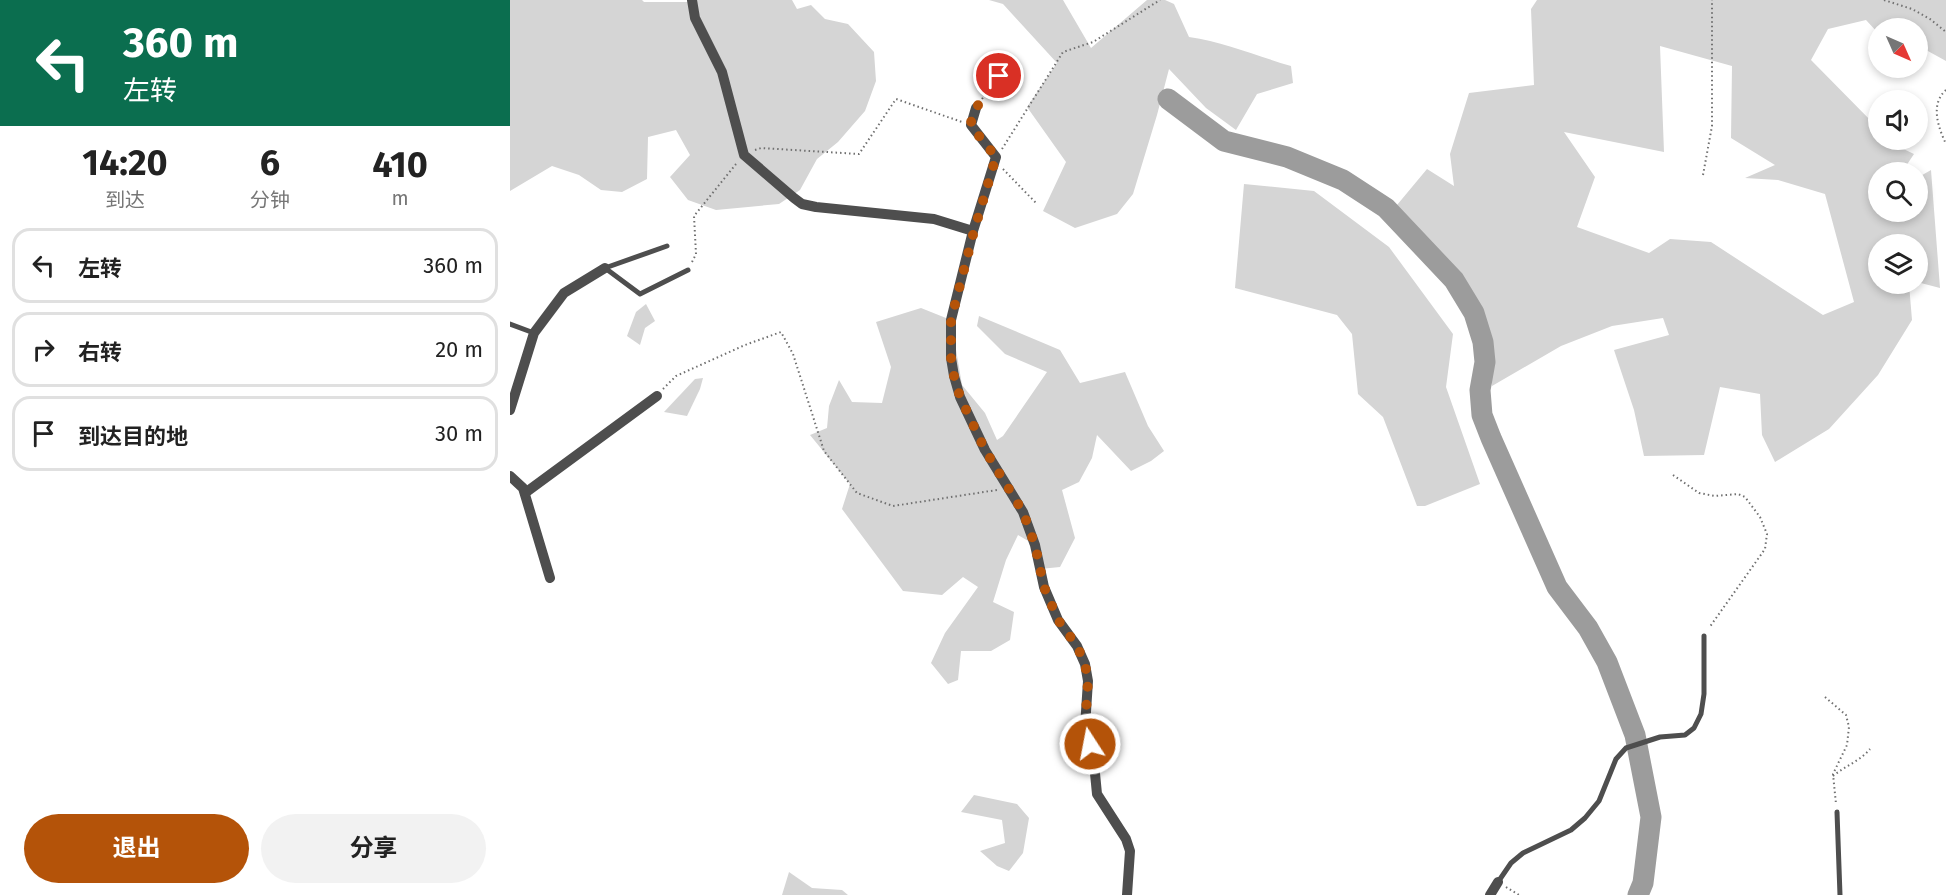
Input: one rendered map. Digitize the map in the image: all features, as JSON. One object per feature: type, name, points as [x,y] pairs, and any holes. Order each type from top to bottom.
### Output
[{"type":"street","points":[[692,0],[695,18],[722,72],[744,155],[802,204],[832,207],[851,212],[934,219],[974,231]]},
{"type":"street","points":[[976,108],[970,125],[996,157],[951,320],[951,358],[960,397],[985,450],[1023,512],[1035,545],[1044,587],[1058,620],[1077,646],[1085,664],[1088,681],[1085,727],[1094,763],[1097,794],[1126,838],[1130,851],[1127,895]]},
{"type":"street","points":[[510,410],[534,333],[564,293],[605,268]]},
{"type":"street","points":[[525,493],[657,396]]},
{"type":"street","points":[[510,476],[519,482],[525,493],[550,578]]},
{"type":"street","points":[[1490,895],[1498,882]]},
{"type":"lane","points":[[605,268],[667,246]]},
{"type":"lane","points":[[605,268],[640,294],[688,270]]},
{"type":"lane","points":[[510,324],[534,333]]},
{"type":"lane","points":[[1498,882],[1511,864],[1523,853],[1571,830],[1585,818],[1599,801],[1616,759],[1626,748],[1660,737],[1685,735],[1694,728],[1701,714],[1704,694],[1704,636]]},
{"type":"lane","points":[[1837,812],[1840,895]]},
{"type":"path","points":[[1036,202],[1002,169],[996,157],[1064,52],[1092,42],[1160,0]]},
{"type":"path","points":[[1703,175],[1712,126],[1712,0]]},
{"type":"path","points":[[1884,0],[1912,9],[1930,19],[1946,32]]},
{"type":"path","points":[[976,108],[1011,60]]},
{"type":"path","points":[[1946,90],[1940,95],[1936,107],[1939,128],[1946,144]]},
{"type":"path","points":[[688,270],[696,254],[694,216],[744,155],[761,148],[859,154],[896,99],[970,125]]},
{"type":"path","points":[[657,396],[676,376],[745,345],[781,332],[793,354],[824,451],[857,493],[893,506],[1007,489]]},
{"type":"path","points":[[1673,475],[1699,493],[1715,496],[1738,494],[1745,497],[1760,517],[1767,534],[1765,549],[1704,636]]},
{"type":"path","points":[[1825,697],[1846,715],[1849,727],[1847,745],[1833,776],[1837,812]]},
{"type":"path","points":[[1833,776],[1845,766],[1864,756],[1870,749]]},
{"type":"path","points":[[1498,882],[1519,895]]},
{"type":"shaded area","points":[[510,0],[687,2],[687,0],[792,0],[797,9],[811,5],[825,19],[848,24],[874,52],[876,81],[865,111],[838,142],[817,159],[800,190],[779,204],[716,210],[688,200],[670,177],[690,155],[676,130],[648,137],[647,179],[622,192],[601,190],[579,175],[552,166],[510,191]]},
{"type":"shaded area","points":[[989,0],[1063,0],[1091,48],[1147,0],[1165,0],[1174,4],[1189,37],[1228,46],[1291,66],[1293,83],[1257,94],[1236,130],[1206,108],[1169,69],[1133,194],[1117,214],[1075,228],[1043,211],[1066,162],[1027,107],[1057,63],[1003,4]]},
{"type":"shaded area","points":[[1537,0],[1946,0],[1946,61],[1928,51],[1928,18],[1868,18],[1868,22],[1866,20],[1828,29],[1811,60],[1868,118],[1868,150],[1906,150],[1914,154],[1909,162],[1868,162],[1868,222],[1928,222],[1928,172],[1931,170],[1940,288],[1928,285],[1928,234],[1868,234],[1868,294],[1910,294],[1912,320],[1878,375],[1829,429],[1775,462],[1762,435],[1760,394],[1720,387],[1704,455],[1644,456],[1634,410],[1614,350],[1669,335],[1663,318],[1612,326],[1561,346],[1492,386],[1484,318],[1397,205],[1427,169],[1454,186],[1450,154],[1469,93],[1534,85],[1531,9]],"holes":[[[1660,46],[1732,66],[1731,138],[1775,165],[1745,178],[1778,180],[1825,194],[1854,302],[1823,315],[1711,242],[1670,239],[1649,253],[1577,227],[1595,177],[1564,132],[1664,152]]]},
{"type":"shaded area","points":[[1244,184],[1314,191],[1389,247],[1453,334],[1446,387],[1480,484],[1425,506],[1417,506],[1383,417],[1358,394],[1352,334],[1337,315],[1235,288]]},
{"type":"shaded area","points":[[646,304],[655,321],[645,328],[640,345],[627,336],[636,312]]},
{"type":"shaded area","points":[[921,308],[951,320],[962,385],[985,413],[997,440],[1003,436],[1047,372],[1005,354],[977,326],[979,316],[1060,350],[1080,383],[1125,372],[1148,426],[1164,451],[1151,461],[1131,471],[1097,435],[1092,458],[1079,482],[1062,490],[1075,538],[1060,567],[1040,569],[1035,545],[1018,535],[1006,560],[993,602],[1014,612],[1010,640],[991,651],[961,651],[958,680],[948,684],[931,663],[945,633],[978,587],[963,577],[942,595],[903,591],[842,509],[850,484],[810,435],[827,428],[829,406],[839,380],[852,402],[882,403],[891,367],[876,322]]},
{"type":"shaded area","points":[[703,378],[687,416],[664,412],[695,379]]},
{"type":"shaded area","points":[[974,795],[1017,804],[1029,818],[1023,853],[1009,871],[997,866],[980,851],[1005,843],[1002,820],[961,812]]},
{"type":"shaded area","points":[[789,872],[812,888],[842,890],[848,895],[782,895]]},
{"type":"waterway","points":[[1168,99],[1224,141],[1287,157],[1343,180],[1386,208],[1454,280],[1474,313],[1483,342],[1485,362],[1480,390],[1482,415],[1557,587],[1588,628],[1607,662],[1635,735],[1651,817],[1643,883],[1638,895]]},
{"type":"route","points":[[999,76],[976,108],[970,125],[996,157],[951,320],[951,358],[960,397],[985,450],[1023,512],[1035,545],[1044,587],[1058,620],[1077,646],[1085,664],[1088,681],[1085,727],[1090,744]]}]
